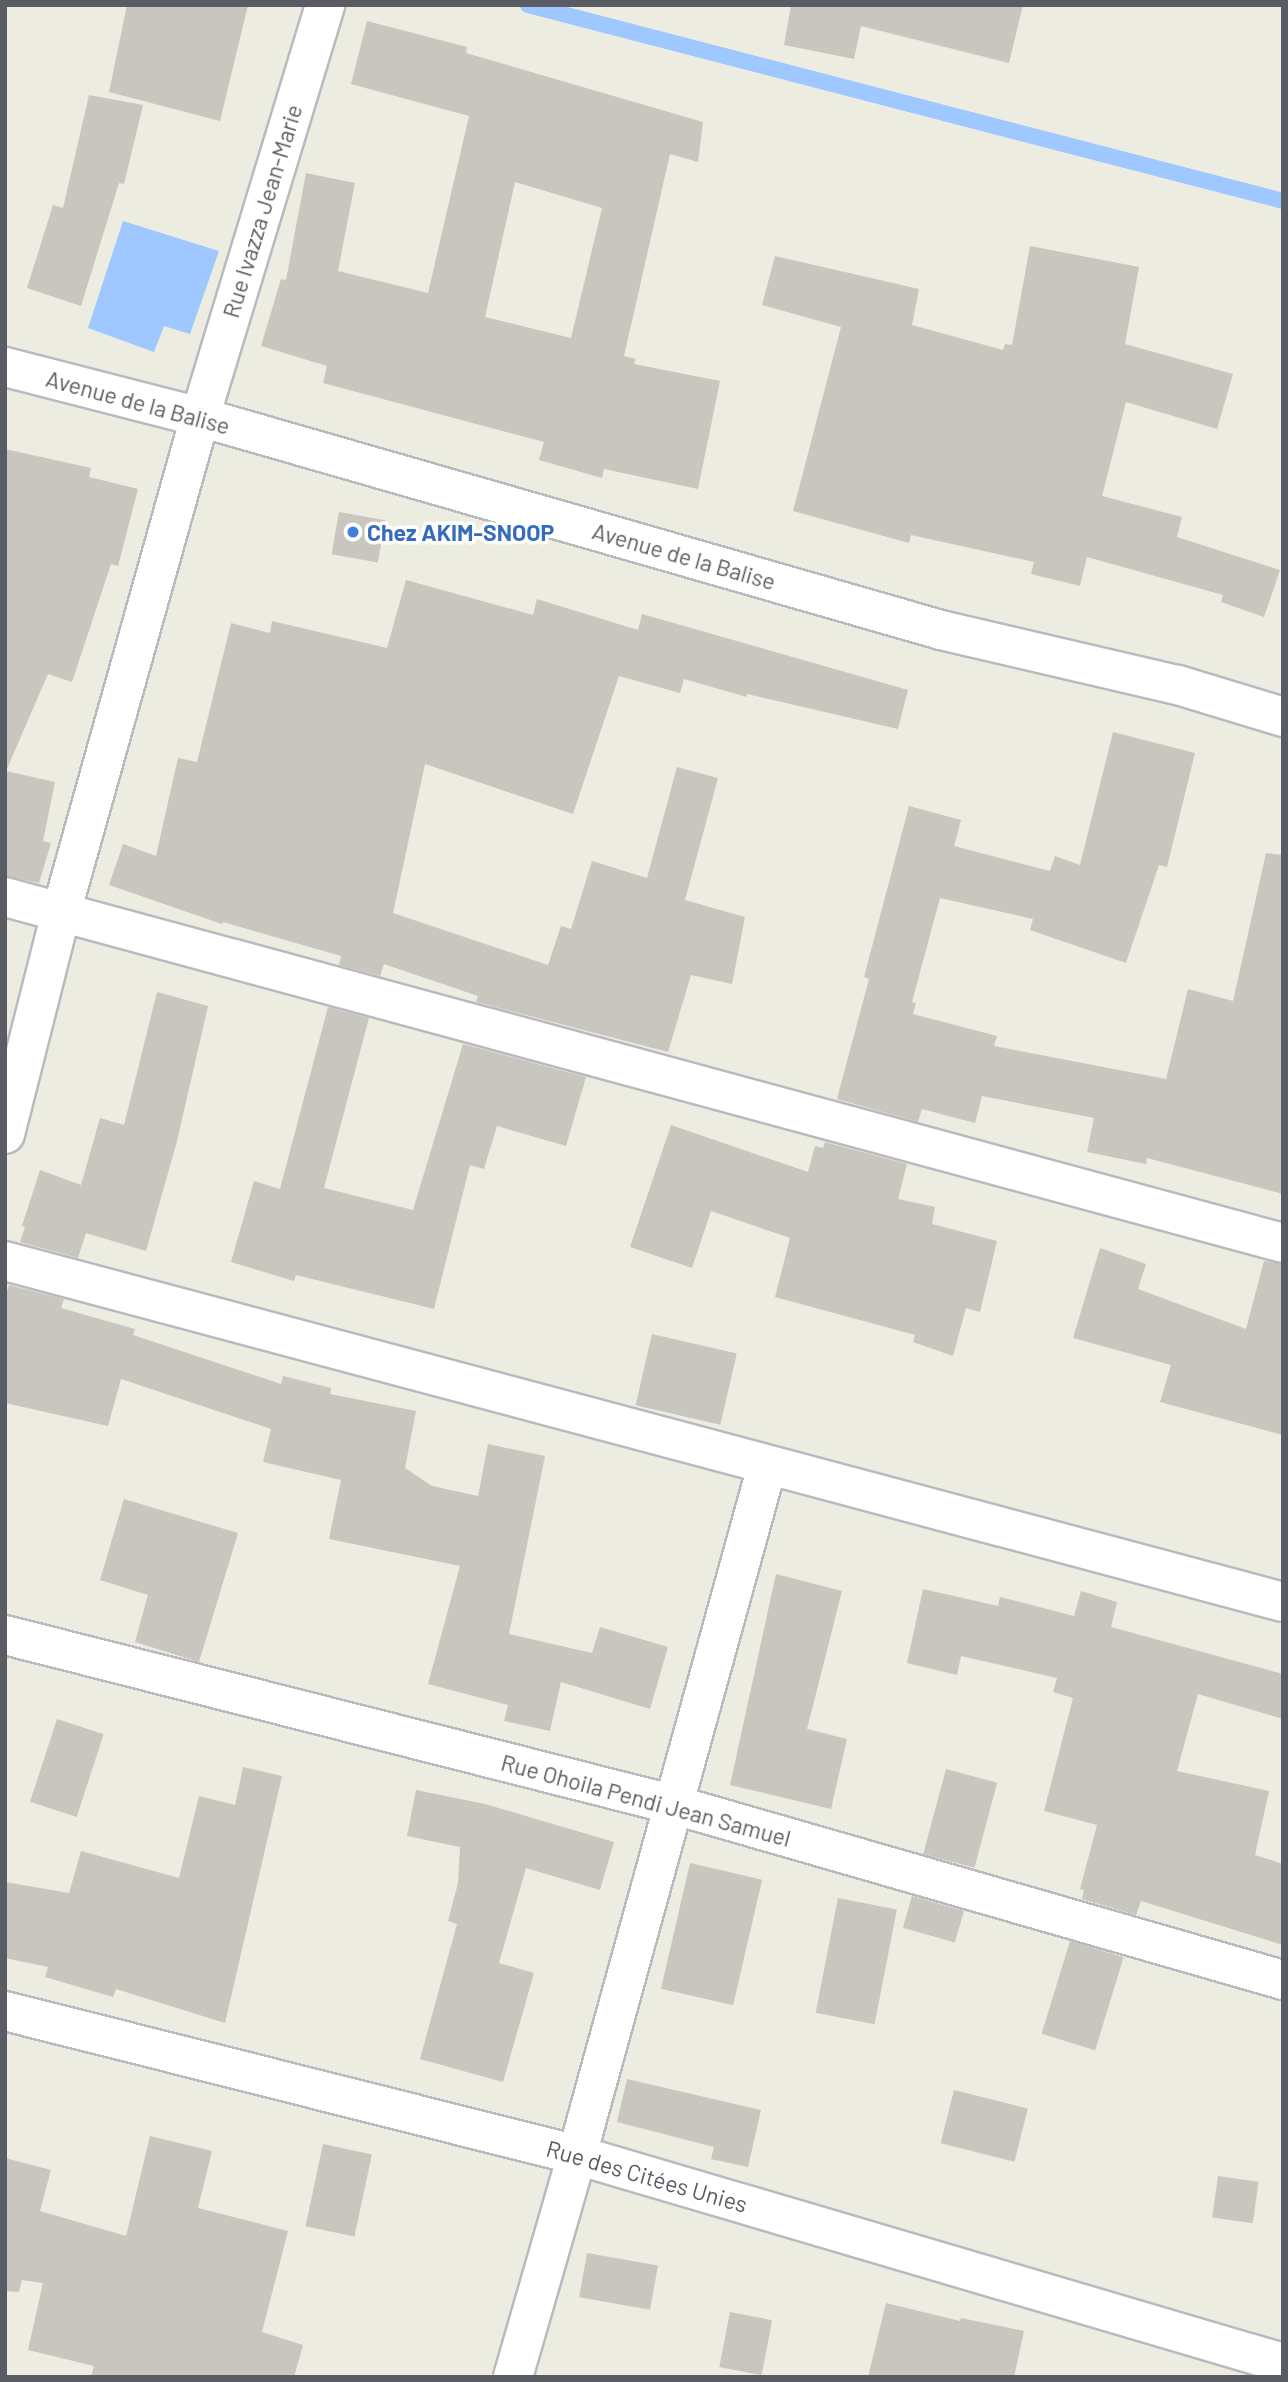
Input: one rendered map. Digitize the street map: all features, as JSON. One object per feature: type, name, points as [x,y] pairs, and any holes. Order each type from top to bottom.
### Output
[{"type":"street","name":"Rue Ivazza Jean-Marie","points":[[5,1134],[61,913],[200,417],[324,5]]},
{"type":"street","name":"Avenue de la Balise","points":[[5,367],[200,417],[941,630],[1178,685],[1283,717]]},
{"type":"street","points":[[5,897],[1283,1243]]},
{"type":"street","points":[[5,1261],[1283,1602]]},
{"type":"street","points":[[513,2377],[675,1805],[767,1466]]},
{"type":"street","name":"Rue Ohoila Pendi Jean Samuel","points":[[5,1635],[675,1805],[1283,1980]]},
{"type":"street","name":"Rue des Citées Unies","points":[[5,2011],[577,2155],[1283,2363]]},
{"type":"water","points":[[123,221],[219,251],[190,334],[164,326],[154,352],[88,328]]},
{"type":"building","points":[[127,5],[248,5],[220,121],[109,92]]},
{"type":"building","points":[[791,5],[1023,5],[1009,63],[861,26],[854,59],[784,45]]},
{"type":"building","points":[[367,21],[467,47],[466,53],[703,122],[698,162],[670,154],[624,356],[636,359],[634,364],[720,381],[698,489],[604,469],[602,478],[539,460],[544,442],[323,383],[327,366],[261,346],[281,279],[286,280],[306,173],[355,183],[338,271],[428,293],[469,116],[351,84]],"holes":[[[515,182],[602,208],[571,338],[485,317]]]},
{"type":"building","points":[[89,95],[143,105],[124,184],[119,183],[81,306],[27,288],[53,205],[63,208]]},
{"type":"building","points":[[1030,246],[1139,267],[1125,344],[1233,374],[1217,429],[1126,402],[1102,496],[1182,517],[1177,537],[1280,570],[1264,617],[1221,602],[1223,595],[1087,557],[1080,586],[1031,574],[1034,562],[911,535],[909,543],[793,511],[841,327],[762,305],[775,256],[919,289],[912,325],[1003,350],[1005,344],[1012,345]]},
{"type":"building","points":[[5,449],[91,468],[89,477],[138,489],[118,566],[111,564],[72,682],[48,674],[6,771],[55,782],[43,841],[51,843],[39,883],[5,876]]},
{"type":"building","points":[[339,512],[385,520],[378,563],[332,554]]},
{"type":"building","points":[[406,580],[533,615],[537,599],[638,630],[642,614],[908,690],[898,729],[747,694],[747,697],[684,679],[680,693],[619,676],[573,814],[425,764],[393,913],[548,965],[561,926],[571,929],[592,861],[647,878],[677,767],[718,778],[685,900],[745,917],[732,984],[691,975],[668,1052],[476,1002],[478,996],[384,964],[380,976],[339,965],[341,956],[223,922],[222,924],[109,885],[123,844],[156,856],[178,758],[197,762],[231,623],[270,633],[272,621],[387,648]]},
{"type":"building","points":[[1113,732],[1195,753],[1167,867],[1159,865],[1126,963],[1030,930],[1033,919],[940,898],[912,1002],[916,1003],[913,1014],[997,1036],[994,1046],[1166,1079],[1188,989],[1233,1001],[1266,853],[1283,855],[1283,1194],[1147,1158],[1146,1164],[1087,1152],[1094,1118],[982,1096],[975,1123],[922,1109],[918,1122],[837,1099],[869,979],[864,977],[909,806],[961,820],[954,846],[1050,871],[1055,856],[1080,865]]},
{"type":"building","points":[[157,992],[208,1006],[177,1141],[146,1251],[86,1233],[78,1258],[20,1242],[25,1227],[22,1226],[40,1170],[81,1185],[100,1118],[124,1125]]},
{"type":"building","points":[[328,1007],[369,1018],[324,1188],[413,1210],[463,1044],[586,1077],[566,1146],[497,1126],[484,1169],[470,1165],[434,1309],[296,1275],[294,1281],[231,1262],[254,1181],[280,1189]]},
{"type":"building","points":[[671,1125],[808,1172],[815,1146],[823,1148],[825,1142],[907,1164],[898,1199],[935,1207],[932,1224],[997,1241],[980,1312],[966,1308],[953,1356],[913,1342],[915,1335],[775,1297],[790,1238],[711,1211],[692,1268],[630,1247]]},
{"type":"building","points":[[1100,1248],[1146,1264],[1138,1289],[1246,1329],[1264,1261],[1283,1264],[1283,1435],[1160,1402],[1171,1365],[1073,1338]]},
{"type":"building","points":[[9,1285],[64,1299],[61,1308],[135,1329],[133,1335],[281,1384],[283,1376],[331,1388],[330,1394],[416,1411],[405,1468],[432,1486],[478,1496],[488,1444],[545,1456],[509,1634],[592,1653],[600,1627],[668,1647],[650,1709],[561,1682],[550,1731],[504,1721],[508,1705],[428,1684],[460,1566],[329,1539],[341,1480],[263,1462],[271,1429],[121,1379],[108,1426],[5,1403],[5,1298]]},
{"type":"building","points":[[652,1334],[737,1354],[720,1425],[636,1405]]},
{"type":"building","points":[[124,1499],[238,1533],[199,1662],[135,1642],[148,1595],[100,1580]]},
{"type":"building","points":[[776,1574],[842,1591],[807,1729],[847,1739],[831,1809],[730,1785]]},
{"type":"building","points":[[923,1589],[998,1606],[1000,1597],[1074,1616],[1081,1591],[1117,1602],[1111,1627],[1283,1674],[1283,1719],[1198,1694],[1177,1771],[1269,1791],[1255,1855],[1283,1864],[1283,1945],[1141,1901],[1136,1915],[1082,1899],[1084,1890],[1080,1889],[1097,1825],[1044,1811],[1073,1698],[1053,1692],[1057,1678],[961,1656],[957,1675],[907,1663]]},
{"type":"building","points":[[57,1719],[104,1734],[77,1817],[30,1802]]},
{"type":"building","points":[[243,1767],[282,1776],[225,2023],[116,1989],[113,1997],[45,1977],[48,1967],[5,1958],[5,1882],[69,1893],[81,1851],[179,1878],[199,1796],[235,1805]]},
{"type":"building","points":[[946,1769],[997,1783],[974,1868],[923,1854]]},
{"type":"building","points":[[416,1790],[485,1804],[614,1842],[600,1890],[526,1868],[499,1963],[534,1973],[503,2082],[420,2059],[457,1924],[448,1921],[458,1883],[460,1847],[407,1836]]},
{"type":"building","points":[[690,1863],[762,1880],[733,2005],[661,1989]]},
{"type":"building","points":[[912,1896],[964,1911],[955,1943],[903,1928]]},
{"type":"building","points":[[838,1898],[897,1909],[875,2024],[816,2013]]},
{"type":"building","points":[[1070,1941],[1124,1957],[1095,2050],[1042,2034]]},
{"type":"building","points":[[627,2079],[761,2110],[748,2167],[711,2159],[714,2147],[617,2122]]},
{"type":"building","points":[[954,2090],[1028,2108],[1014,2162],[941,2143]]},
{"type":"building","points":[[150,2136],[212,2151],[198,2208],[288,2231],[262,2332],[303,2345],[294,2377],[91,2377],[94,2366],[28,2350],[43,2283],[22,2280],[19,2292],[5,2291],[5,2158],[51,2170],[40,2211],[126,2236]]},
{"type":"building","points":[[323,2144],[372,2154],[354,2237],[306,2226]]},
{"type":"building","points":[[1218,2176],[1259,2182],[1253,2223],[1212,2218]]},
{"type":"building","points":[[587,2253],[658,2266],[650,2310],[579,2297]]},
{"type":"building","points":[[886,2303],[960,2321],[961,2318],[1024,2331],[1014,2377],[868,2377]]},
{"type":"building","points":[[730,2312],[772,2320],[762,2375],[719,2367]]},
{"type":"waterway","points":[[528,5],[1283,201]]},
{"type":"place","name":"Chez AKIM-SNOOP","points":[[353,532]]}]
